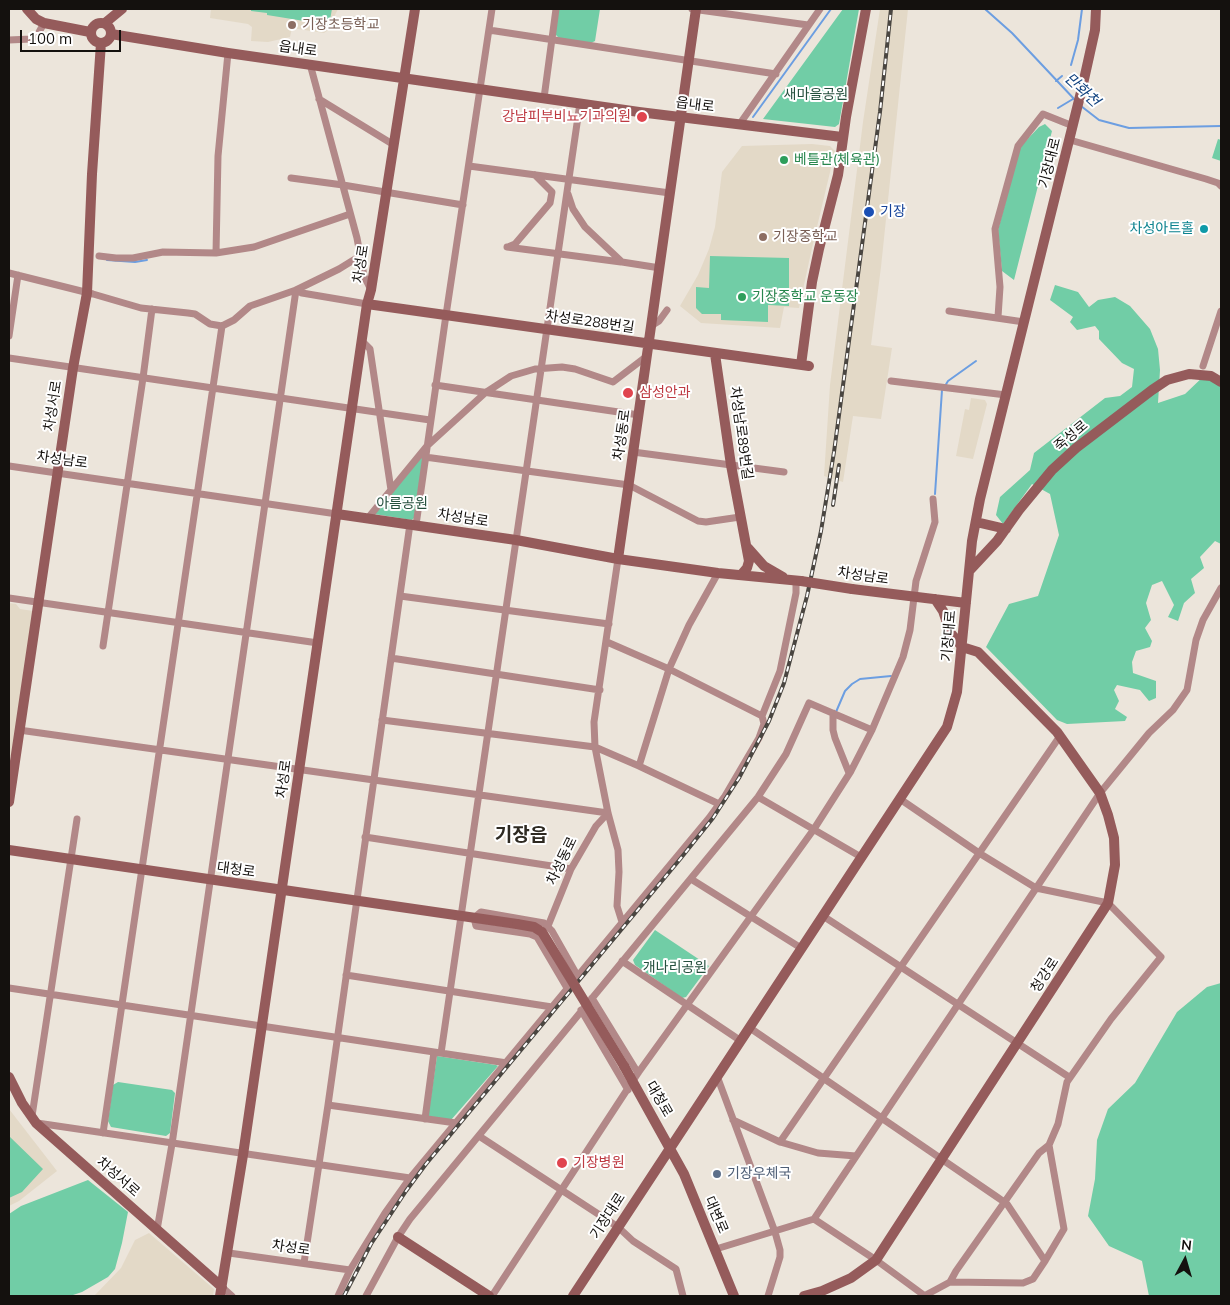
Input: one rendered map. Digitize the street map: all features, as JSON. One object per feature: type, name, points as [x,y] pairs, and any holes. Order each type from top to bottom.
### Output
[{"type":"street","points":[[26,9],[44,23],[90,32]]},
{"type":"street","points":[[105,23],[122,9]]},
{"type":"street","name":"차성로","points":[[221,1292],[243,1154],[367,304],[371,290],[415,9]]},
{"type":"street","points":[[304,1263],[400,596],[427,446],[492,9]]},
{"type":"street","points":[[544,98],[556,9]]},
{"type":"street","points":[[691,9],[808,25]]},
{"type":"street","name":"차성동로","points":[[622,922],[617,906],[618,850],[608,813],[595,747],[594,722],[607,642],[696,9]]},
{"type":"street","points":[[739,125],[820,9]]},
{"type":"street","points":[[842,137],[866,9]]},
{"type":"street","name":"기장대로","points":[[572,1296],[947,727],[957,692],[969,571],[976,522],[1070,140],[1095,30],[1096,9]]},
{"type":"street","points":[[100,22],[109,26],[111,34],[107,41],[100,43],[94,40],[90,32],[94,25],[100,22]]},
{"type":"street","points":[[9,40],[31,40],[38,34],[44,23]]},
{"type":"street","points":[[489,30],[776,74]]},
{"type":"street","name":"읍내로","points":[[111,34],[228,53],[681,118],[842,137]]},
{"type":"street","name":"차성서로","points":[[9,802],[73,368],[87,292],[100,43]]},
{"type":"street","points":[[216,253],[218,156],[228,53]]},
{"type":"street","points":[[310,64],[343,184],[364,276],[371,290]]},
{"type":"street","points":[[319,99],[394,144]]},
{"type":"street","points":[[425,1119],[450,991],[580,103]]},
{"type":"street","points":[[998,317],[1000,287],[994,229],[1018,146],[1043,114],[1073,125]]},
{"type":"street","name":"차성로288번길","points":[[367,304],[805,366],[812,282],[838,175],[842,137]]},
{"type":"street","points":[[1070,140],[1206,179],[1221,186]]},
{"type":"street","points":[[469,166],[670,193]]},
{"type":"street","points":[[535,175],[552,192],[550,203],[515,244],[507,247],[660,268]]},
{"type":"street","points":[[290,178],[343,184],[463,205]]},
{"type":"street","points":[[567,192],[578,216],[598,240],[622,262]]},
{"type":"street","points":[[100,256],[133,258],[163,252],[216,253],[254,247],[350,214]]},
{"type":"street","points":[[9,273],[87,292],[141,308],[195,314],[210,324],[222,326],[234,320],[250,306],[296,290],[339,269],[360,256]]},
{"type":"street","points":[[9,336],[18,275]]},
{"type":"street","points":[[296,290],[302,293],[367,304]]},
{"type":"street","points":[[157,1230],[172,1144],[296,290]]},
{"type":"street","points":[[103,646],[152,309]]},
{"type":"street","points":[[651,326],[667,310]]},
{"type":"street","points":[[949,311],[1024,322]]},
{"type":"street","points":[[1203,366],[1221,311]]},
{"type":"street","points":[[103,1133],[222,326]]},
{"type":"street","points":[[362,340],[370,349],[391,490]]},
{"type":"street","name":"차성남로89번길","points":[[715,354],[731,465],[746,545],[748,565],[742,575]]},
{"type":"street","points":[[368,518],[427,446],[485,393],[517,374],[541,368],[569,368],[613,382],[647,356]]},
{"type":"street","points":[[9,358],[430,420]]},
{"type":"street","name":"죽성로","points":[[969,571],[1006,529],[1052,470],[1076,448],[1152,390],[1166,380],[1189,374],[1211,376],[1221,382]]},
{"type":"street","points":[[891,380],[1006,395]]},
{"type":"street","points":[[436,385],[639,415]]},
{"type":"street","points":[[634,452],[784,472]]},
{"type":"street","points":[[425,457],[629,485],[698,521],[706,522],[740,517]]},
{"type":"street","name":"차성남로","points":[[9,466],[516,540],[618,559],[966,603]]},
{"type":"street","points":[[398,1237],[490,1296],[633,1082],[814,829],[850,773],[872,730],[903,657],[910,630],[917,576],[936,522],[933,499]]},
{"type":"street","points":[[976,522],[1006,529]]},
{"type":"street","points":[[338,1296],[350,1270],[385,1213],[410,1178],[507,1063],[719,804],[759,738],[764,724],[762,716],[780,671],[796,593],[796,580],[779,575],[767,568],[746,545]]},
{"type":"street","points":[[639,766],[670,669],[690,625],[718,573]]},
{"type":"street","points":[[716,1249],[814,1219],[1100,793],[1149,733],[1173,710],[1187,690],[1196,640],[1203,620],[1221,588]]},
{"type":"street","points":[[400,596],[609,624]]},
{"type":"street","points":[[9,598],[318,643]]},
{"type":"street","points":[[935,599],[943,611],[950,632],[962,647]]},
{"type":"street","points":[[607,642],[670,669],[762,716]]},
{"type":"street","name":"청강로","points":[[804,1296],[822,1291],[851,1278],[876,1260],[1108,903],[1115,865],[1114,838],[1112,826],[1100,793],[1060,736],[978,652],[962,647]]},
{"type":"street","points":[[391,658],[600,690]]},
{"type":"street","points":[[366,1296],[410,1219],[758,797],[786,754],[809,703],[872,730]]},
{"type":"street","points":[[833,713],[835,738],[850,773]]},
{"type":"street","points":[[382,720],[595,747],[719,804]]},
{"type":"street","points":[[20,730],[608,813]]},
{"type":"street","points":[[780,1142],[1060,736]]},
{"type":"street","points":[[758,797],[861,857]]},
{"type":"street","points":[[900,799],[979,853],[1036,888],[1108,903],[1161,957],[1069,1077],[1058,1124],[1049,1145],[1039,1153],[1006,1203],[956,1270],[950,1282]]},
{"type":"street","name":"차성동로","points":[[548,926],[571,869],[596,826],[608,813]]},
{"type":"street","points":[[77,819],[34,1120],[172,1144],[410,1178]]},
{"type":"street","points":[[366,837],[571,869]]},
{"type":"street","name":"대청로","points":[[9,850],[209,881],[534,927],[542,932],[624,1066],[670,1146]]},
{"type":"street","points":[[691,879],[801,948]]},
{"type":"street","points":[[567,988],[537,937],[530,934],[476,926],[474,918],[481,912],[537,921],[548,926],[578,975]]},
{"type":"street","points":[[823,916],[1069,1077]]},
{"type":"street","points":[[622,961],[741,1041]]},
{"type":"street","points":[[346,975],[552,1007]]},
{"type":"street","points":[[9,988],[507,1063]]},
{"type":"street","name":"대청로","points":[[592,998],[633,1082]]},
{"type":"street","name":"대청로","points":[[581,1010],[633,1082]]},
{"type":"street","points":[[750,1028],[1006,1203],[1045,1261]]},
{"type":"street","points":[[717,1076],[775,1232],[780,1257],[768,1296]]},
{"type":"street","name":"차성서로","points":[[9,1077],[22,1103],[34,1120],[157,1230],[221,1292]]},
{"type":"street","points":[[328,1105],[456,1123]]},
{"type":"street","points":[[733,1120],[780,1142],[818,1153],[856,1156]]},
{"type":"street","points":[[479,1136],[618,1226],[633,1241],[676,1269],[683,1296]]},
{"type":"street","points":[[814,1219],[876,1260],[924,1296],[950,1282],[1023,1283],[1033,1279],[1064,1229],[1049,1145]]},
{"type":"street","name":"대변로","points":[[670,1146],[684,1174],[734,1296]]},
{"type":"street","name":"차성로","points":[[228,1253],[350,1270]]},
{"type":"street","points":[[221,1292],[232,1296]]},
{"type":"shaded area","name":"기장초등학교","points":[[211,9],[338,9],[334,17],[334,26],[324,33],[292,28],[290,37],[268,42],[251,41],[252,27],[248,24],[210,18]]},
{"type":"shaded area","points":[[880,9],[908,9],[871,345],[892,348],[881,419],[853,416],[843,482],[824,476],[830,385],[863,122]]},
{"type":"shaded area","name":"기장중학교","points":[[812,144],[830,146],[835,151],[799,308],[784,307],[780,328],[701,323],[680,306],[698,275],[709,249],[715,227],[722,172],[742,146]]},
{"type":"shaded area","points":[[971,398],[985,400],[987,404],[973,459],[956,456],[965,409],[969,410]]},
{"type":"shaded area","points":[[9,603],[16,604],[20,609],[33,611],[12,755],[9,757]]},
{"type":"shaded area","points":[[9,1109],[57,1171],[19,1201],[9,1206]]},
{"type":"shaded area","points":[[149,1233],[214,1289],[213,1296],[94,1296],[121,1268],[135,1240]]},
{"type":"green space","points":[[251,9],[332,9],[329,25],[267,15],[267,13],[251,11]]},
{"type":"green space","points":[[559,9],[600,9],[595,41],[591,43],[560,39],[555,34]]},
{"type":"green space","name":"새마을공원","points":[[843,9],[859,9],[839,124],[835,127],[763,119]]},
{"type":"green space","points":[[1045,124],[1052,131],[1014,280],[1002,271],[998,230],[1020,147],[1039,127]]},
{"type":"green space","points":[[1218,139],[1221,140],[1221,161],[1212,158]]},
{"type":"green space","name":"기장중학교 운동장","points":[[710,256],[789,258],[789,306],[768,305],[768,322],[721,320],[721,314],[702,314],[696,308],[696,287],[709,288]]},
{"type":"green space","points":[[1055,285],[1078,292],[1089,307],[1098,300],[1115,297],[1130,306],[1150,329],[1158,349],[1160,370],[1158,403],[1185,394],[1206,374],[1221,378],[1221,544],[1215,541],[1200,557],[1204,568],[1191,579],[1195,593],[1184,603],[1178,621],[1168,617],[1174,605],[1162,581],[1152,585],[1146,603],[1151,620],[1145,628],[1152,641],[1150,647],[1136,651],[1132,662],[1133,673],[1156,681],[1156,698],[1149,701],[1140,690],[1117,685],[1114,690],[1119,701],[1115,709],[1127,717],[1125,721],[1067,724],[1057,720],[986,647],[1009,604],[1038,596],[1059,535],[1050,494],[1032,484],[1003,524],[996,515],[1000,497],[1030,470],[1034,453],[1105,398],[1120,396],[1132,387],[1134,369],[1122,363],[1099,339],[1099,331],[1095,326],[1077,330],[1070,322],[1073,317],[1050,300]]},
{"type":"green space","name":"아름공원","points":[[421,457],[423,457],[414,518],[412,520],[374,514]]},
{"type":"green space","name":"개나리공원","points":[[655,930],[709,966],[686,997],[682,998],[635,965],[633,960]]},
{"type":"green space","points":[[1221,983],[1221,1296],[1149,1296],[1142,1261],[1109,1246],[1088,1216],[1095,1179],[1097,1140],[1108,1109],[1135,1083],[1177,1012],[1207,987]]},
{"type":"green space","points":[[437,1056],[498,1066],[451,1120],[428,1116]]},
{"type":"green space","points":[[118,1082],[172,1090],[175,1093],[170,1133],[166,1136],[111,1127],[108,1121],[113,1085]]},
{"type":"green space","points":[[9,1136],[43,1169],[22,1192],[9,1198]]},
{"type":"green space","points":[[88,1180],[128,1212],[115,1269],[108,1277],[82,1292],[70,1296],[9,1296],[9,1214],[21,1206]]},
{"type":"waterway","points":[[753,117],[831,9]]},
{"type":"waterway","name":"만화천","points":[[985,9],[1012,33],[1076,101]]},
{"type":"waterway","points":[[1071,65],[1078,40],[1082,9]]},
{"type":"waterway","name":"만화천","points":[[1056,81],[1062,76]]},
{"type":"waterway","points":[[1058,108],[1073,99]]},
{"type":"waterway","name":"만화천","points":[[1081,106],[1099,120],[1129,128],[1221,126]]},
{"type":"waterway","points":[[107,260],[135,262],[147,260]]},
{"type":"waterway","points":[[945,386],[948,381],[976,361]]},
{"type":"waterway","points":[[935,494],[942,390]]},
{"type":"waterway","points":[[836,712],[845,691],[852,684],[860,679],[891,676]]},
{"type":"railway","points":[[344,1296],[371,1244],[426,1164],[713,818],[739,778],[769,721],[784,683],[807,596],[821,531],[834,452],[880,112],[891,9]]},
{"type":"railway","points":[[833,505],[839,465]]},
{"type":"place","name":"기장초등학교","points":[[292,25]]},
{"type":"place","name":"강남피부비뇨기과의원","points":[[642,117]]},
{"type":"place","name":"베틀관(체육관)","points":[[784,160]]},
{"type":"place","name":"기장","points":[[869,212]]},
{"type":"place","name":"차성아트홀","points":[[1204,229]]},
{"type":"place","name":"기장중학교","points":[[763,237]]},
{"type":"place","name":"기장중학교 운동장","points":[[742,297]]},
{"type":"place","name":"삼성안과","points":[[628,393]]},
{"type":"place","name":"기장병원","points":[[562,1163]]},
{"type":"place","name":"기장우체국","points":[[717,1174]]},
{"type":"district","name":"기장읍","points":[[521,835]]}]
